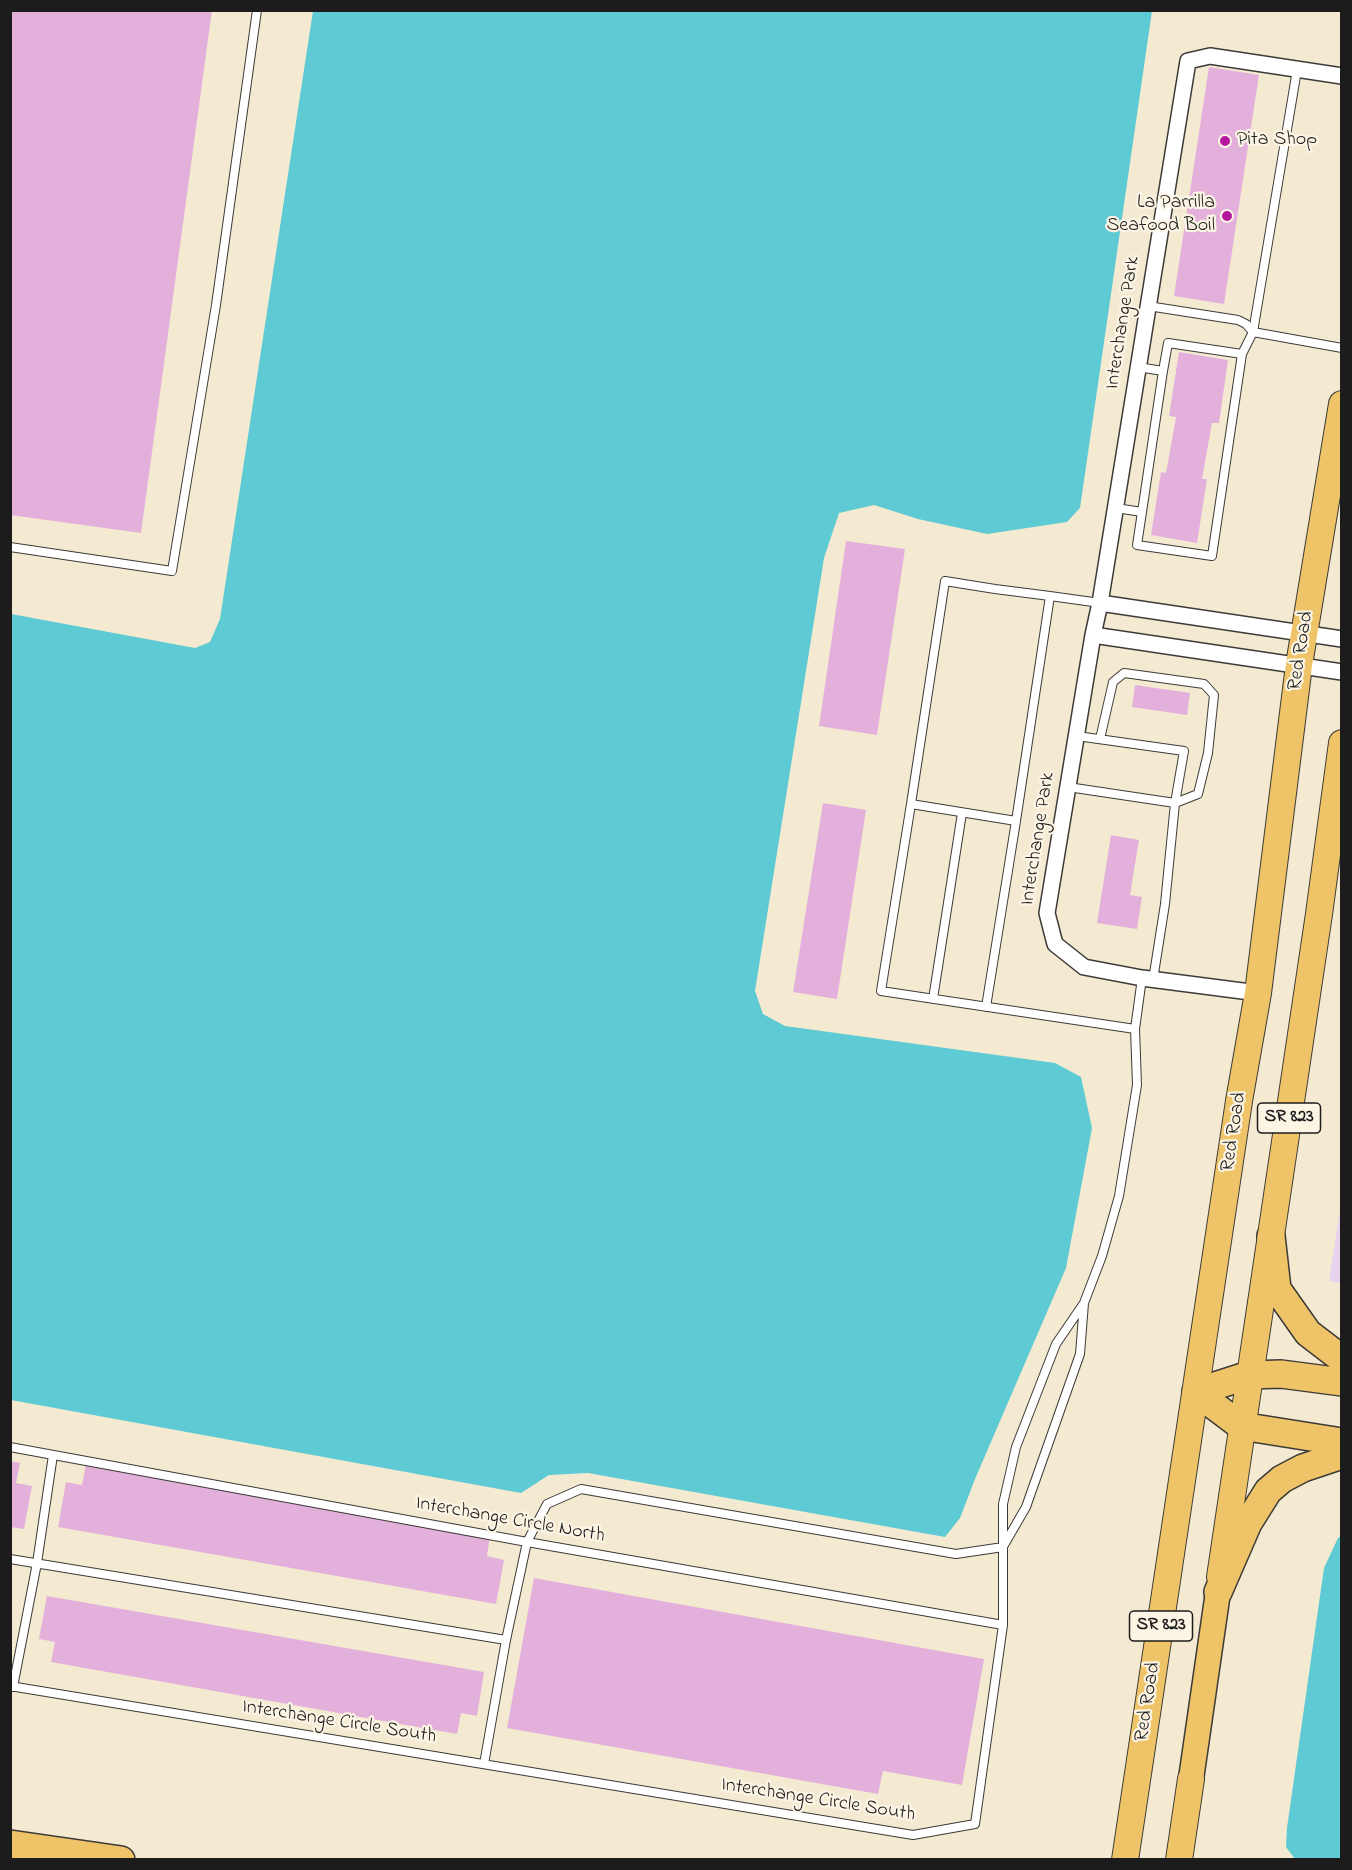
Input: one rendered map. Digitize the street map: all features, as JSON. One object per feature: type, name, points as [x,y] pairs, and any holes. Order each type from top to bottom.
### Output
[{"type":"highway","name":"Red Road","points":[[1125,1860],[1239,1101],[1258,993],[1299,665],[1341,404]]},
{"type":"highway","name":"SR 823","points":[[1218,1592],[1341,743]]},
{"type":"highway","points":[[1271,1236],[1277,1289],[1308,1333],[1341,1359]]},
{"type":"highway","points":[[1196,1392],[1249,1375],[1281,1374],[1341,1382]]},
{"type":"highway","points":[[1196,1392],[1241,1426],[1341,1442]]},
{"type":"highway","points":[[1218,1592],[1248,1523],[1269,1491],[1282,1479],[1303,1468],[1341,1455]]},
{"type":"highway","name":"SR 823","points":[[1179,1860],[1191,1779]]},
{"type":"highway","points":[[10,1844],[121,1860]]},
{"type":"main road","name":"SR 823","points":[[1191,1779],[1218,1592]]},
{"type":"street","name":"Interchange Park","points":[[1258,993],[1147,979],[1084,967],[1055,944],[1047,913],[1116,508],[1188,61],[1210,56],[1341,76]]},
{"type":"street","points":[[1100,603],[1341,639]]},
{"type":"street","points":[[1093,635],[1341,672]]},
{"type":"lane","points":[[10,547],[172,570],[216,305],[257,10]]},
{"type":"lane","points":[[1242,354],[1168,343],[1137,545],[1212,556],[1242,354],[1253,332],[1297,70]]},
{"type":"lane","points":[[1148,306],[1238,320],[1246,324],[1253,332],[1341,348]]},
{"type":"lane","points":[[1138,367],[1163,371]]},
{"type":"lane","points":[[1116,508],[1142,512]]},
{"type":"lane","points":[[1100,603],[945,582],[880,991],[1135,1029]]},
{"type":"lane","points":[[986,1007],[1050,596]]},
{"type":"lane","points":[[1068,787],[1175,803],[1198,794],[1208,753],[1214,695],[1204,684],[1124,673],[1113,682],[1100,739]]},
{"type":"lane","points":[[484,1764],[506,1640],[527,1542],[547,1504],[581,1489],[956,1554],[1003,1547],[1026,1507],[1080,1354],[1084,1303],[1102,1256],[1119,1196],[1137,1084],[1135,1029],[1165,904],[1175,803],[1184,751],[1077,736]]},
{"type":"lane","points":[[911,804],[1016,821]]},
{"type":"lane","points":[[933,999],[962,813]]},
{"type":"lane","name":"Interchange Circle South","points":[[12,1687],[913,1835],[975,1824],[1004,1625],[1003,1504],[1016,1447],[1056,1344],[1084,1303]]},
{"type":"lane","name":"Interchange Circle North","points":[[10,1447],[527,1542],[1004,1625]]},
{"type":"lane","points":[[12,1687],[37,1563],[54,1455]]},
{"type":"lane","points":[[10,1559],[506,1640]]},
{"type":"shaded area","points":[[1341,1204],[1342,1283],[1329,1281]]},
{"type":"water","points":[[313,11],[1152,11],[1080,508],[1067,522],[987,534],[918,519],[874,505],[839,513],[824,558],[755,991],[763,1014],[785,1026],[1055,1063],[1081,1077],[1092,1128],[1066,1268],[960,1518],[945,1537],[588,1473],[549,1475],[521,1493],[11,1400],[11,614],[195,648],[210,642],[220,619]]},
{"type":"water","points":[[1341,1536],[1341,1859],[1295,1859],[1286,1847],[1287,1828],[1324,1568]]},
{"type":"building","points":[[10,10],[212,10],[141,533],[10,515]]},
{"type":"building","points":[[1209,67],[1259,75],[1224,304],[1174,296]]},
{"type":"building","points":[[1179,352],[1228,360],[1219,423],[1212,423],[1202,479],[1207,479],[1197,543],[1151,535],[1161,472],[1166,473],[1176,417],[1169,416]]},
{"type":"building","points":[[846,541],[905,549],[877,735],[819,726]]},
{"type":"building","points":[[1135,685],[1190,693],[1187,715],[1132,707]]},
{"type":"building","points":[[823,803],[866,810],[837,999],[793,992]]},
{"type":"building","points":[[1111,835],[1139,840],[1130,895],[1142,897],[1137,929],[1097,923]]},
{"type":"building","points":[[10,1461],[20,1463],[16,1483],[32,1486],[24,1529],[10,1527]]},
{"type":"building","points":[[86,1464],[490,1535],[487,1556],[504,1560],[496,1604],[58,1527],[66,1482],[82,1485]]},
{"type":"building","points":[[534,1578],[984,1659],[962,1785],[883,1771],[878,1794],[507,1728]]},
{"type":"building","points":[[47,1596],[484,1672],[477,1716],[461,1713],[457,1734],[51,1662],[55,1642],[39,1639]]},
{"type":"place","name":"Pita Shop","points":[[1225,141]]},
{"type":"place","name":"La Parrilla Seafood Boil","points":[[1227,216]]}]
